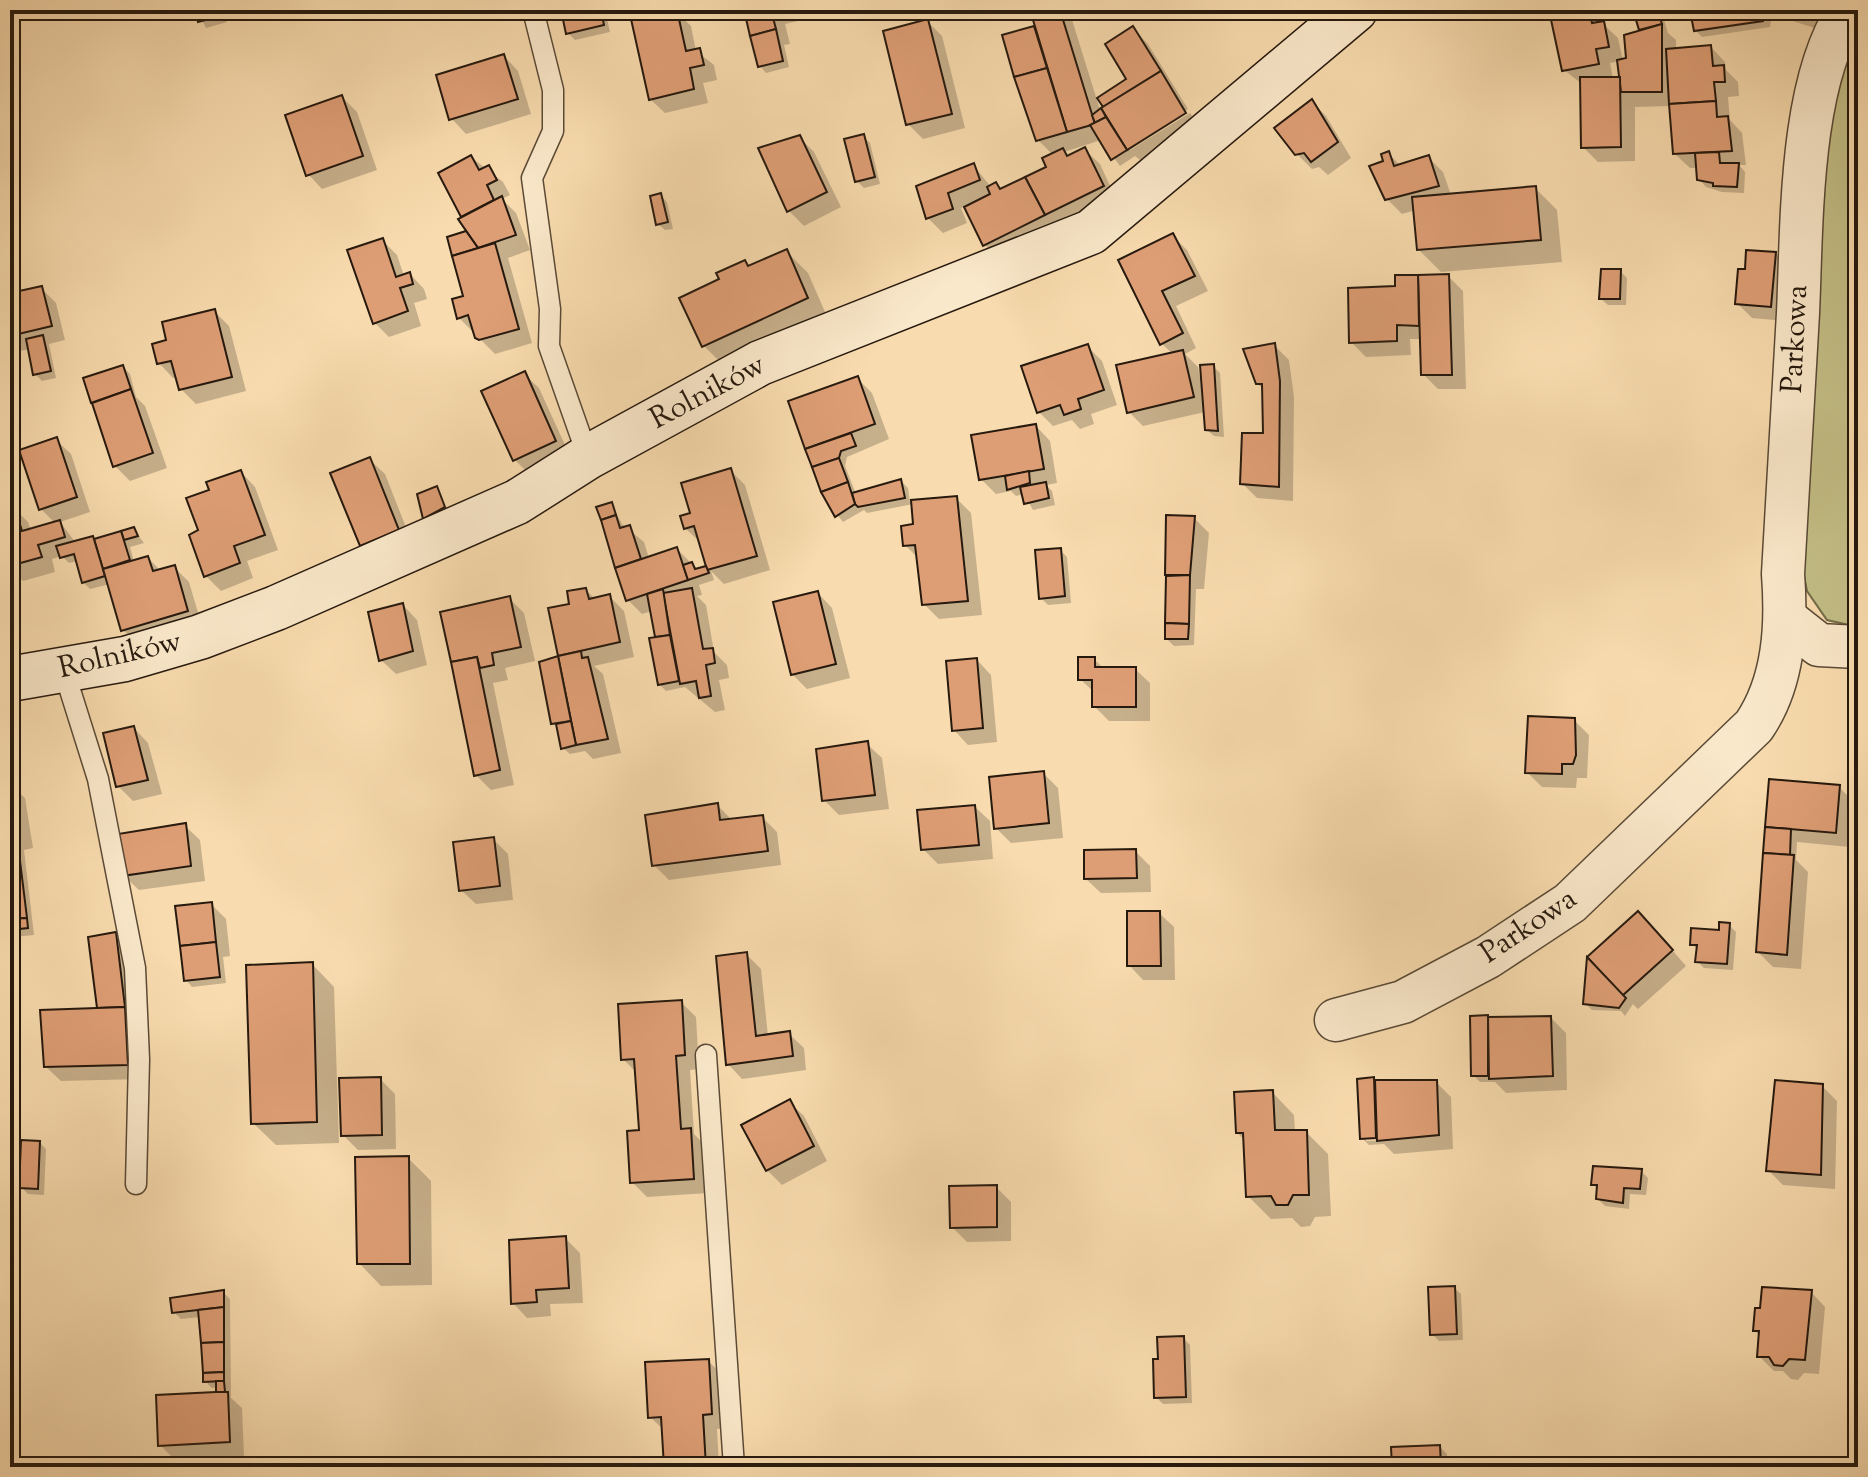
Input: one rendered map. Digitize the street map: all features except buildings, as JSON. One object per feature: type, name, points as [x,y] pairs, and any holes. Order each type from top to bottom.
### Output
[{"type":"street","name":"Rolników","points":[[10,679],[125,659],[200,637],[276,608],[517,502],[588,457],[760,363],[1091,232],[1355,10]]},
{"type":"street","name":"Parkowa","points":[[1336,1020],[1403,1002],[1488,957],[1570,903],[1754,726],[1766,707],[1776,674],[1786,619],[1783,574],[1804,192],[1817,90],[1828,53],[1849,10]]},
{"type":"street","points":[[1786,619],[1838,646]]},
{"type":"street","points":[[1776,674],[1796,653],[1838,646]]},
{"type":"lane","points":[[533,10],[553,90],[553,131],[532,178],[550,309],[549,346],[588,457]]},
{"type":"lane","points":[[64,671],[98,779],[135,968],[139,1059],[136,1184]]},
{"type":"lane","points":[[706,1055],[721,1231],[734,1467]]},
{"type":"shaded area","points":[[1858,31],[1858,627],[1827,620],[1807,591],[1800,556],[1813,286],[1831,107]]}]
